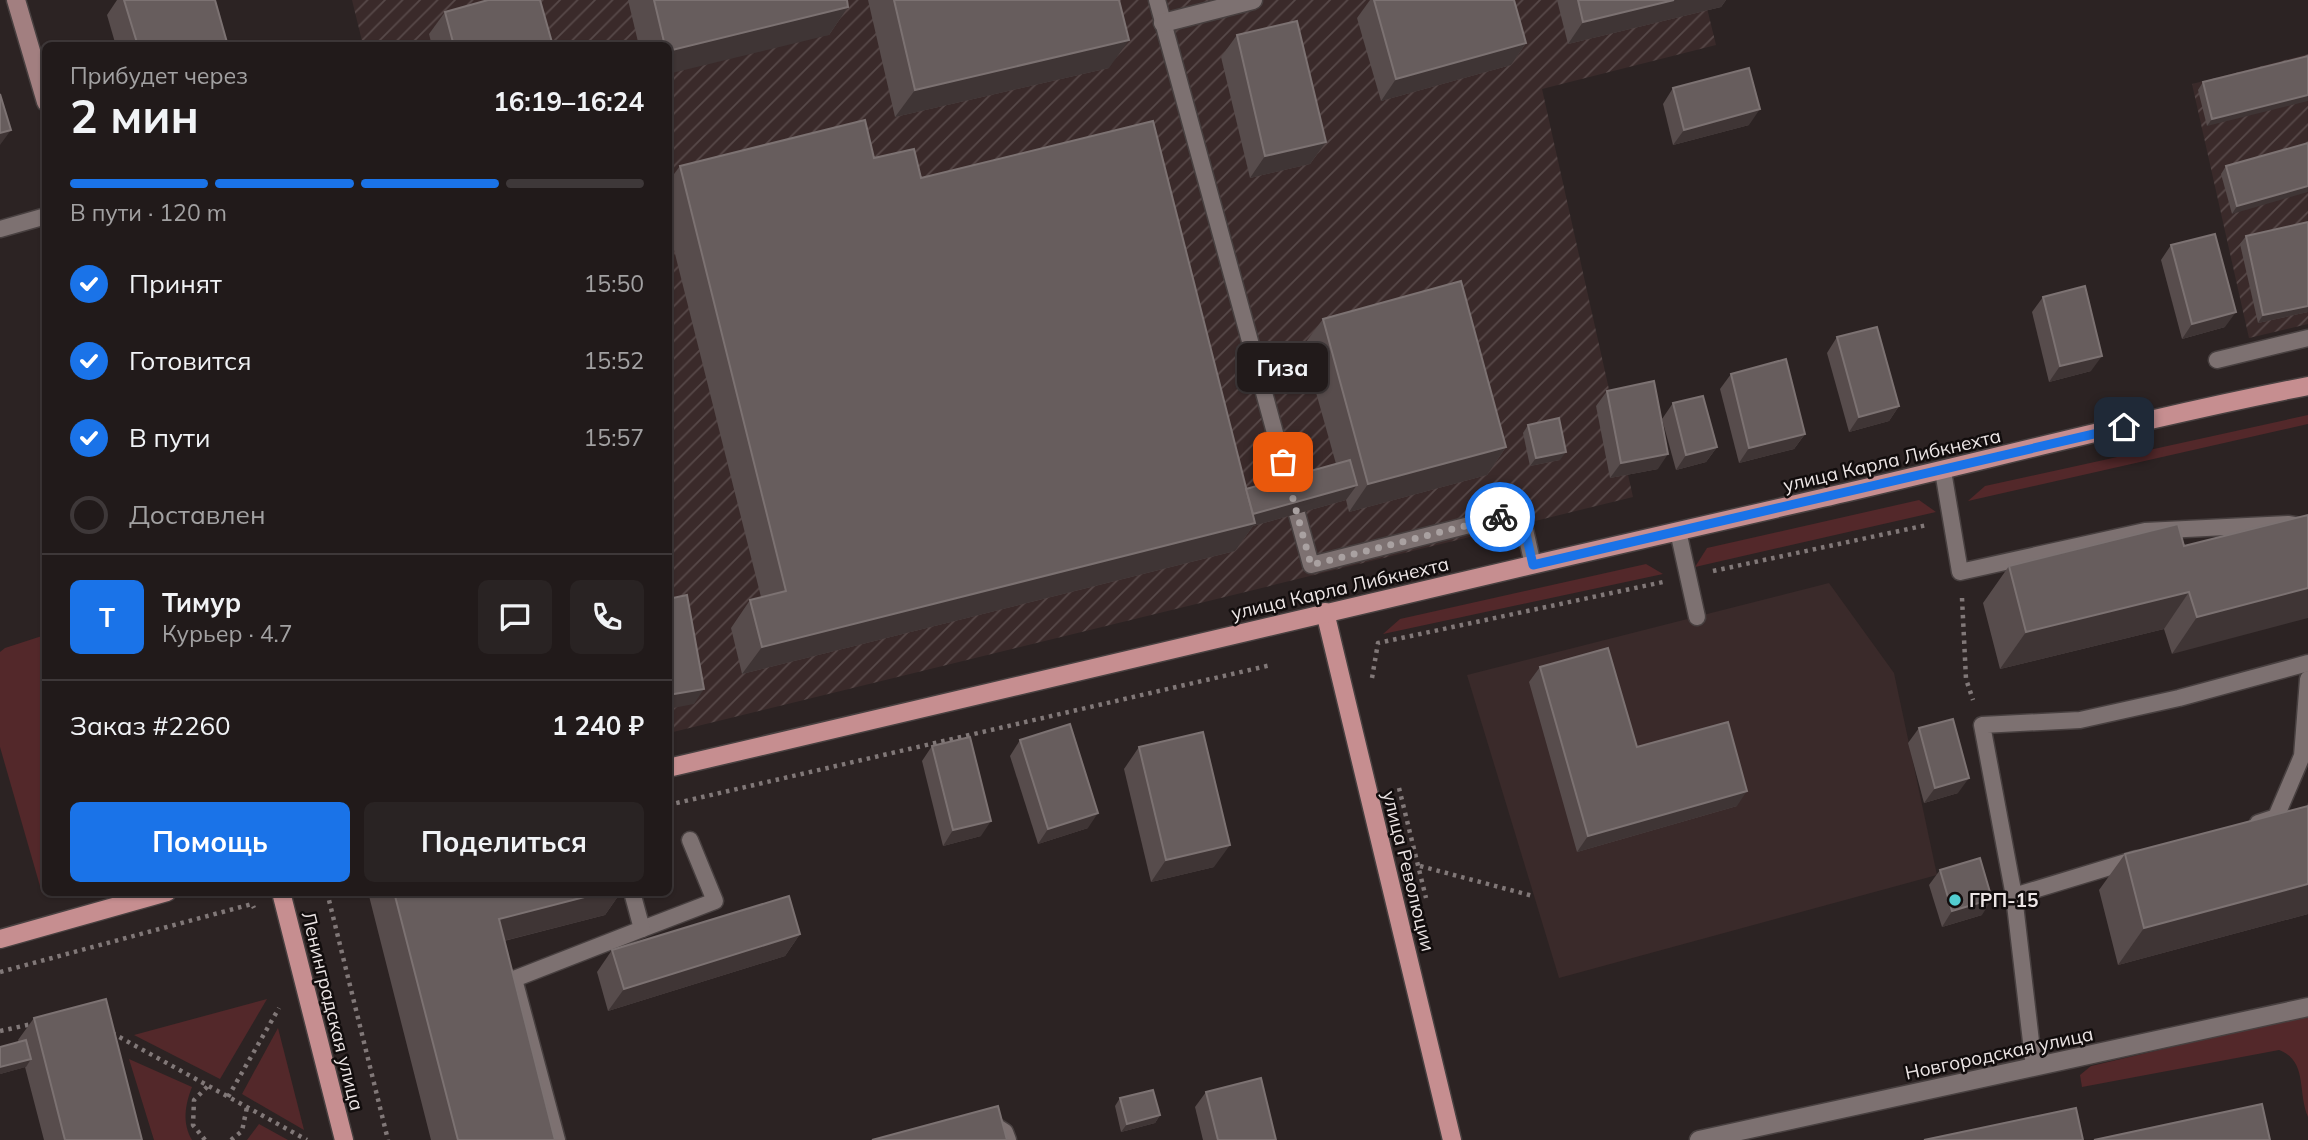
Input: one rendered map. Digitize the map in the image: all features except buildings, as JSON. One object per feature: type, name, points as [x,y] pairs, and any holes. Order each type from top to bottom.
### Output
[{"type":"main road","name":"улица Карла Либкнехта","points":[[672,767],[1325,612],[1943,471],[2228,402],[2308,386]]},
{"type":"main road","name":"улица Революции","points":[[1325,612],[1452,1140]]},
{"type":"main road","points":[[0,939],[153,896]]},
{"type":"main road","name":"Ленинградская улица","points":[[282,896],[344,1140]]},
{"type":"street","points":[[16,0],[42,88]]},
{"type":"street","points":[[1163,23],[1254,0]]},
{"type":"street","name":"Новгородская улица","points":[[1699,1140],[2308,1007]]},
{"type":"lane","points":[[1157,0],[1311,565],[1521,512],[1533,565]]},
{"type":"lane","points":[[0,229],[42,217]]},
{"type":"lane","points":[[2217,360],[2308,338]]},
{"type":"lane","points":[[1943,471],[1960,572],[2145,531],[2288,524],[2308,527]]},
{"type":"lane","points":[[1678,531],[1697,617]]},
{"type":"lane","points":[[2034,1067],[2014,896],[1982,725],[2080,720],[2179,698],[2308,663]]},
{"type":"lane","points":[[2237,829],[2276,817],[2302,756],[2308,679]]},
{"type":"lane","points":[[558,1140],[514,979],[715,901],[690,841]]},
{"type":"lane","points":[[2014,896],[2158,853]]},
{"type":"lane","points":[[633,896],[642,929]]},
{"type":"lane","points":[[971,1122],[985,1119],[1005,1132],[1008,1140]]},
{"type":"path","points":[[1960,572],[1966,679],[1982,725]]},
{"type":"path","points":[[672,804],[1271,665]]},
{"type":"path","points":[[1420,866],[1533,896]]},
{"type":"path","points":[[328,896],[388,1140]]},
{"type":"path","points":[[0,972],[253,904],[256,916]]},
{"type":"path","points":[[275,995],[282,1021]]},
{"type":"path","points":[[228,1097],[279,1008]]},
{"type":"path","points":[[107,1022],[112,1033],[310,1140]]},
{"type":"path","points":[[0,1031],[38,1023]]},
{"type":"path","points":[[205,1140],[193,1125],[194,1100],[208,1086]]},
{"type":"path","points":[[231,1140],[242,1131],[247,1107]]},
{"type":"path","points":[[309,1127],[310,1140]]},
{"type":"shaded area","points":[[352,0],[1705,0],[1716,45],[1542,89],[1633,497],[672,732],[672,42],[362,42]]},
{"type":"shaded area","points":[[2308,54],[2308,324],[2249,338],[2192,84]]},
{"type":"shaded area","points":[[2308,415],[2308,424],[1968,501],[1985,486]]},
{"type":"shaded area","points":[[1919,500],[1936,512],[1695,567],[1707,548]]},
{"type":"shaded area","points":[[1646,564],[1663,574],[1383,634],[1400,619]]},
{"type":"shaded area","points":[[1829,583],[1894,673],[1937,875],[1559,978],[1467,675]]},
{"type":"shaded area","points":[[42,636],[42,893],[0,747],[0,652]]},
{"type":"shaded area","points":[[267,999],[220,1079],[134,1035]]},
{"type":"shaded area","points":[[2308,1015],[2308,1117],[2298,1069],[2288,1055],[2279,1050],[2082,1087],[2080,1075],[2091,1066]]},
{"type":"shaded area","points":[[278,1028],[304,1130],[242,1094]]},
{"type":"shaded area","points":[[129,1059],[192,1087],[186,1114],[192,1140],[154,1140]]},
{"type":"shaded area","points":[[259,1124],[288,1140],[247,1140]]},
{"type":"way so far","points":[[1283,462],[1311,565],[1500,517]]},
{"type":"place","name":"Гиза","points":[[1283,462]]},
{"type":"place","name":"ГРП-15","points":[[1955,900]]},
{"type":"route","points":[[1500,517],[1521,512],[1533,565],[2124,427]]}]
